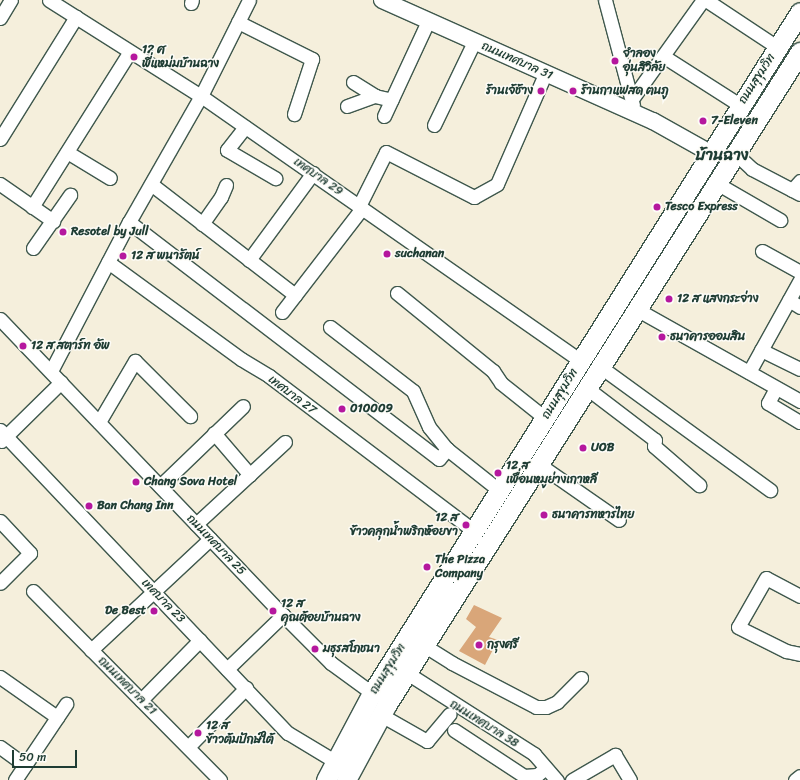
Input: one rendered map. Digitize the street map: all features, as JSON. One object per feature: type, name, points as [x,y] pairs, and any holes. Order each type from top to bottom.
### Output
[{"type":"highway","name":"ถนนสุขุมวิท","points":[[326,780],[372,693],[500,491],[740,105],[800,12]]},
{"type":"highway","name":"ถนนสุขุมวิท","points":[[346,780],[384,710],[407,673],[602,368],[800,52]]},
{"type":"highway","points":[[713,149],[734,159]]},
{"type":"highway","points":[[372,693],[384,710]]},
{"type":"main road","name":"ถนนเทศบาล 31","points":[[382,0],[636,115],[653,121],[669,122],[713,149]]},
{"type":"street","name":"เทศบาล 29","points":[[49,0],[129,52],[201,96],[581,361]]},
{"type":"street","points":[[51,372],[108,262],[201,96],[249,0]]},
{"type":"street","points":[[605,0],[636,115]]},
{"type":"street","points":[[632,99],[703,0]]},
{"type":"street","points":[[706,0],[778,47]]},
{"type":"street","points":[[0,139],[76,17]]},
{"type":"street","points":[[384,116],[428,21]]},
{"type":"street","points":[[238,22],[312,60],[294,114]]},
{"type":"street","points":[[434,125],[474,42]]},
{"type":"street","points":[[32,207],[129,52]]},
{"type":"street","points":[[663,56],[740,105]]},
{"type":"street","points":[[282,312],[361,207],[386,152],[474,197],[497,184],[545,74]]},
{"type":"street","points":[[353,82],[375,96],[392,100]]},
{"type":"street","points":[[347,106],[375,96]]},
{"type":"street","points":[[245,127],[227,150],[275,178]]},
{"type":"street","points":[[67,152],[110,178]]},
{"type":"street","points":[[734,159],[752,169],[797,189]]},
{"type":"street","points":[[249,260],[313,173]]},
{"type":"street","points":[[0,184],[53,221]]},
{"type":"street","points":[[151,184],[294,295]]},
{"type":"street","points":[[718,184],[780,220]]},
{"type":"street","points":[[202,224],[221,197],[226,185]]},
{"type":"street","points":[[33,248],[70,196]]},
{"type":"street","points":[[130,222],[438,459],[447,449]]},
{"type":"street","points":[[762,251],[800,272]]},
{"type":"street","name":"เทศบาล 27","points":[[108,262],[241,359],[269,376],[474,531]]},
{"type":"street","points":[[749,372],[761,350],[794,303],[800,280]]},
{"type":"street","points":[[397,293],[493,371],[501,383],[545,418]]},
{"type":"street","points":[[638,310],[800,401]]},
{"type":"street","name":"ถนนเทศบาล 25","points":[[0,319],[283,615],[331,663],[372,693]]},
{"type":"street","points":[[330,327],[413,391],[429,427],[447,449],[500,491]]},
{"type":"street","points":[[761,350],[800,369]]},
{"type":"street","points":[[99,422],[135,361],[190,416]]},
{"type":"street","points":[[602,368],[770,490]]},
{"type":"street","points":[[2,436],[61,382]]},
{"type":"street","points":[[776,388],[768,403],[800,422]]},
{"type":"street","points":[[588,389],[655,440],[654,446],[699,485]]},
{"type":"street","points":[[160,486],[243,406]]},
{"type":"street","points":[[214,433],[250,475]]},
{"type":"street","name":"เทศบาล 23","points":[[2,436],[154,591],[288,733],[336,762]]},
{"type":"street","points":[[196,524],[285,442]]},
{"type":"street","points":[[540,465],[619,520]]},
{"type":"street","points":[[0,521],[30,553],[0,583]]},
{"type":"street","points":[[92,650],[210,539]]},
{"type":"street","points":[[800,596],[766,578],[738,627],[786,651],[800,654]]},
{"type":"street","name":"ถนนเทศบาล 21","points":[[33,591],[220,780]]},
{"type":"street","points":[[227,668],[283,615]]},
{"type":"street","points":[[141,700],[200,640]]},
{"type":"street","points":[[425,646],[452,663],[536,707],[546,707],[557,702],[581,678]]},
{"type":"street","name":"ถนนเทศบาล 38","points":[[407,673],[534,754],[557,780]]},
{"type":"street","points":[[0,677],[57,717]]},
{"type":"street","points":[[188,747],[246,688]]},
{"type":"street","points":[[15,780],[66,704]]},
{"type":"street","points":[[384,710],[427,742],[450,714]]},
{"type":"street","points":[[454,730],[524,776],[536,776],[546,768]]},
{"type":"street","points":[[0,747],[25,765]]},
{"type":"street","points":[[572,780],[614,755],[630,780]]},
{"type":"street","points":[[795,780],[800,776]]},
{"type":"building","points":[[474,605],[502,618],[489,637],[498,640],[485,665],[459,651],[476,627],[466,619]]},
{"type":"place","name":"12 ศ พี่แหม่มบ้านฉาง","points":[[134,57]]},
{"type":"place","name":"จำลอง อุ่นสิวิลัย","points":[[615,61]]},
{"type":"place","name":"ร้านเจ้ช้าง","points":[[541,91]]},
{"type":"place","name":"ร้านกาแฟสด ฅนภู","points":[[573,91]]},
{"type":"place","name":"7-Eleven","points":[[703,121]]},
{"type":"place","name":"Tesco Express","points":[[657,207]]},
{"type":"place","name":"Resotel by Jull","points":[[63,232]]},
{"type":"place","name":"suchanan","points":[[387,254]]},
{"type":"place","name":"12 ส พนารัตน์","points":[[123,256]]},
{"type":"place","name":"12 ส แสงกระจ่าง","points":[[669,299]]},
{"type":"place","name":"ธนาคารออมสิน","points":[[662,337]]},
{"type":"place","name":"12 ส สตาร์ท อัพ","points":[[23,346]]},
{"type":"place","name":"010009","points":[[342,409]]},
{"type":"place","name":"UOB","points":[[583,448]]},
{"type":"place","name":"12 ส เพื่อนหมูย่างเกาหลี","points":[[498,473]]},
{"type":"place","name":"Chang Sova Hotel","points":[[136,482]]},
{"type":"place","name":"Ban Chang Inn","points":[[89,506]]},
{"type":"place","name":"ธนาคารทหารไทย","points":[[544,515]]},
{"type":"place","name":"12 ส ข้าวคลุกน้ำพริกห้อยขา","points":[[466,525]]},
{"type":"place","name":"The Pizza Company","points":[[427,567]]},
{"type":"place","name":"De Best","points":[[154,611]]},
{"type":"place","name":"12 ส คุณต้อยบ้านฉาง","points":[[273,611]]},
{"type":"place","name":"กรุงศรี","points":[[479,645]]},
{"type":"place","name":"มธุรสโภชนา","points":[[315,649]]},
{"type":"place","name":"12 ส ข้าวต้มปักษ์ใต้","points":[[198,733]]},
{"type":"district","name":"บ้านฉาง","points":[[722,155]]}]
